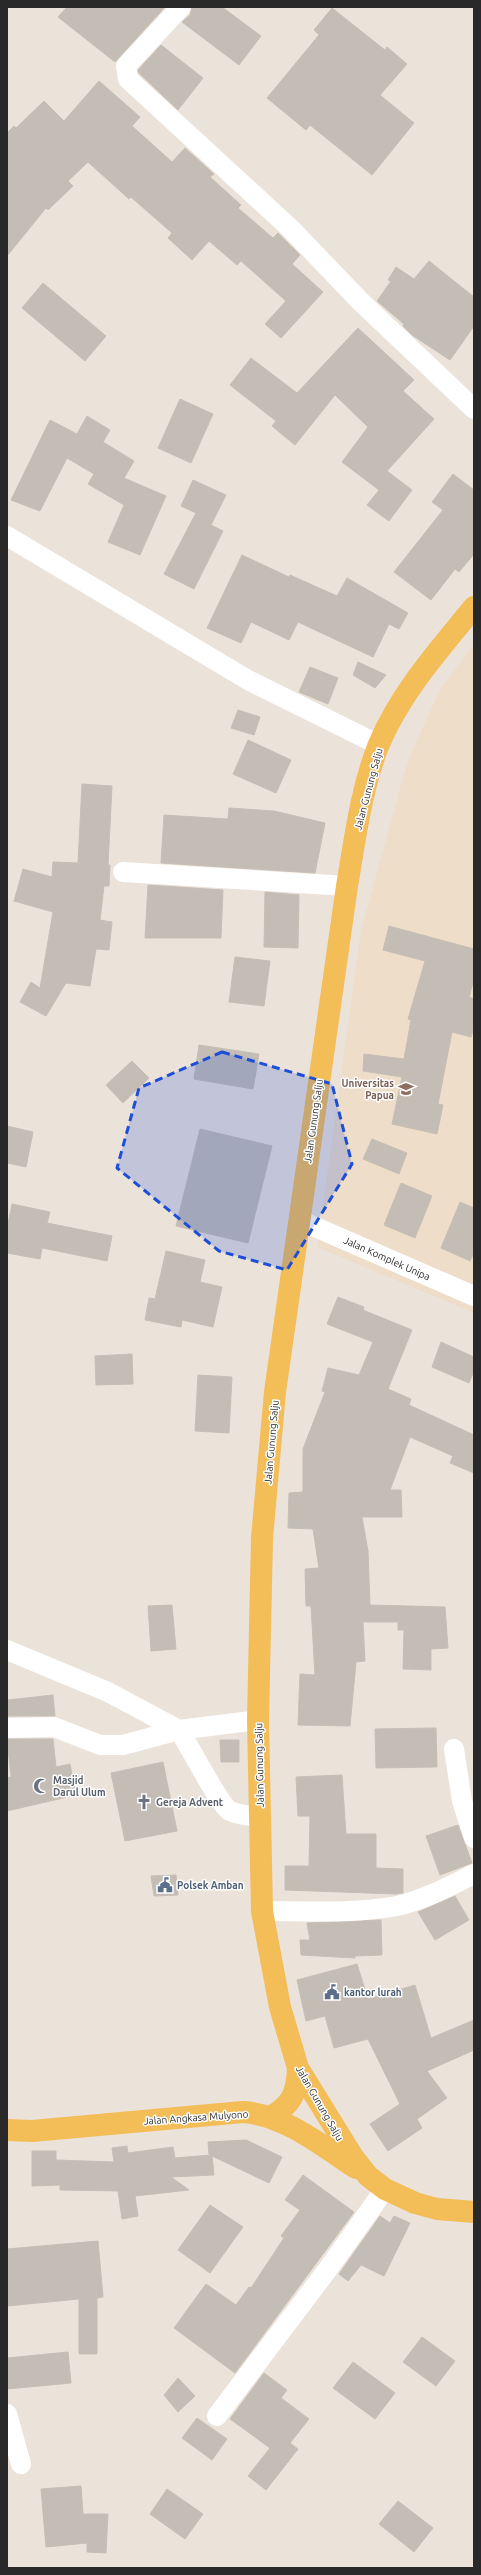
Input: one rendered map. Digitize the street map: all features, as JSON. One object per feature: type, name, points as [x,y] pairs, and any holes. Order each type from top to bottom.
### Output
[{"type":"main road","name":"Jalan Gunung Salju","points":[[474,607],[428,664],[403,698],[379,745],[360,812],[347,886],[276,1392],[262,1538],[258,1720],[262,1912],[280,2007],[298,2068],[337,2134],[376,2182],[415,2203],[437,2209],[474,2212]]},
{"type":"main road","points":[[270,2117],[282,2110],[293,2098],[298,2068]]},
{"type":"main road","name":"Jalan Angkasa Mulyono","points":[[7,2130],[32,2131],[243,2112],[270,2117],[376,2182]]},
{"type":"street","points":[[181,7],[126,66],[125,72],[128,79],[291,229],[361,302],[474,409]]},
{"type":"street","points":[[7,536],[248,680],[379,745]]},
{"type":"street","points":[[123,872],[347,886]]},
{"type":"street","name":"Jalan Komplek Unipa","points":[[299,1220],[474,1296]]},
{"type":"street","points":[[7,1650],[108,1692],[179,1730],[194,1752],[215,1794],[229,1811],[260,1818]]},
{"type":"street","points":[[7,1728],[54,1727],[100,1745],[123,1745],[179,1730],[258,1720]]},
{"type":"street","points":[[454,1749],[462,1801],[474,1838]]},
{"type":"street","points":[[262,1912],[340,1910],[398,1906],[443,1889],[474,1874]]},
{"type":"street","points":[[217,2416],[376,2182]]},
{"type":"street","points":[[7,2414],[21,2464]]},
{"type":"highlighted area","points":[[222,1052],[332,1084],[352,1164],[287,1270],[219,1251],[117,1168],[139,1088]]},
{"type":"shaded area","name":"Universitas Papua","points":[[474,644],[474,1313],[317,1247],[361,931],[408,760],[440,690]]},
{"type":"building","points":[[67,7],[165,7],[115,62],[58,17]]},
{"type":"building","points":[[192,7],[222,7],[261,36],[239,65],[182,22],[190,15]]},
{"type":"building","points":[[332,8],[385,50],[387,47],[407,64],[380,95],[414,123],[372,175],[310,125],[306,130],[267,98],[319,35],[314,30]]},
{"type":"building","points":[[161,45],[203,78],[178,110],[139,73],[138,70]]},
{"type":"building","points":[[99,81],[140,117],[132,126],[172,162],[185,148],[214,174],[210,177],[241,205],[238,208],[273,238],[278,233],[300,255],[292,264],[323,292],[281,338],[265,324],[286,301],[241,261],[237,265],[209,241],[192,260],[168,238],[172,233],[131,197],[129,199],[88,162],[68,181],[73,186],[48,210],[46,208],[7,256],[7,133],[14,126],[16,128],[44,101],[64,121]]},
{"type":"building","points":[[429,261],[474,297],[474,326],[450,360],[412,335],[403,326],[404,324],[377,301],[391,281],[388,280],[396,267],[414,279]]},
{"type":"building","points":[[43,283],[106,336],[85,361],[22,308]]},
{"type":"building","points":[[358,328],[414,380],[403,391],[434,419],[387,471],[412,490],[389,521],[367,505],[379,490],[342,462],[368,427],[335,395],[295,445],[272,426],[276,421],[230,385],[251,358],[297,393]]},
{"type":"building","points":[[180,399],[213,414],[191,463],[158,448]]},
{"type":"building","points":[[87,416],[110,430],[103,442],[134,461],[124,478],[166,496],[140,555],[108,542],[124,505],[88,484],[94,474],[67,458],[40,511],[11,500],[50,420],[77,434]]},
{"type":"building","points":[[453,474],[474,490],[474,554],[459,572],[455,569],[431,600],[394,572],[443,510],[432,502]]},
{"type":"building","points":[[193,480],[226,495],[211,525],[223,531],[194,589],[164,574],[196,513],[181,506]]},
{"type":"building","points":[[242,555],[289,577],[290,575],[337,596],[347,578],[408,613],[399,629],[389,624],[373,657],[298,622],[289,640],[251,622],[241,643],[207,628]]},
{"type":"building","points":[[358,662],[386,675],[375,688],[353,675]]},
{"type":"building","points":[[310,667],[338,678],[328,704],[299,692]]},
{"type":"building","points":[[238,710],[260,717],[254,735],[231,728]]},
{"type":"building","points":[[248,740],[291,760],[276,793],[233,774]]},
{"type":"building","points":[[82,784],[112,786],[108,865],[110,865],[109,886],[104,886],[100,920],[112,922],[109,950],[96,949],[90,986],[66,983],[46,1016],[20,1002],[31,982],[40,988],[53,912],[14,901],[23,869],[52,877],[53,862],[78,863]]},
{"type":"building","points":[[229,808],[274,811],[325,823],[315,873],[161,863],[164,815],[228,819]]},
{"type":"building","points":[[148,885],[223,890],[221,938],[145,938]]},
{"type":"building","points":[[265,892],[299,895],[298,948],[264,947]]},
{"type":"building","points":[[389,926],[474,949],[474,979],[469,997],[474,999],[474,1026],[471,1037],[452,1032],[438,1104],[443,1105],[437,1134],[392,1124],[402,1077],[363,1071],[364,1054],[404,1059],[411,1020],[408,1019],[425,961],[383,950]]},
{"type":"building","points":[[235,957],[270,961],[264,1006],[229,1002]]},
{"type":"building","points":[[199,1045],[259,1054],[253,1089],[194,1079]]},
{"type":"building","points":[[132,1061],[149,1078],[123,1103],[106,1085]]},
{"type":"building","points":[[7,1126],[33,1132],[26,1167],[7,1163]]},
{"type":"building","points":[[200,1129],[272,1146],[248,1243],[176,1226]]},
{"type":"building","points":[[372,1139],[407,1153],[399,1174],[363,1159]]},
{"type":"building","points":[[401,1183],[432,1196],[415,1238],[384,1225]]},
{"type":"building","points":[[460,1202],[474,1208],[474,1252],[470,1261],[441,1248]]},
{"type":"building","points":[[12,1204],[50,1212],[47,1223],[112,1236],[107,1261],[42,1248],[40,1259],[7,1253],[7,1229]]},
{"type":"building","points":[[166,1251],[205,1260],[200,1282],[222,1287],[213,1327],[182,1320],[181,1327],[145,1320],[149,1298],[155,1299]]},
{"type":"building","points":[[338,1297],[364,1307],[363,1310],[412,1330],[388,1389],[411,1399],[409,1405],[474,1435],[474,1473],[450,1463],[453,1456],[410,1437],[390,1490],[401,1490],[402,1517],[362,1517],[368,1551],[370,1605],[445,1607],[448,1648],[431,1649],[431,1670],[403,1669],[404,1630],[398,1630],[398,1622],[363,1622],[365,1661],[356,1662],[350,1726],[298,1725],[300,1674],[315,1675],[311,1606],[306,1606],[305,1569],[319,1568],[313,1529],[288,1528],[289,1493],[303,1492],[303,1449],[325,1392],[322,1391],[328,1368],[359,1375],[373,1342],[327,1324]]},
{"type":"building","points":[[441,1342],[474,1357],[474,1371],[469,1383],[432,1367]]},
{"type":"building","points":[[132,1354],[133,1384],[96,1385],[95,1356]]},
{"type":"building","points":[[198,1375],[232,1377],[229,1433],[195,1431]]},
{"type":"building","points":[[172,1605],[176,1649],[151,1651],[148,1606]]},
{"type":"building","points":[[53,1695],[55,1716],[7,1716],[7,1700]]},
{"type":"building","points":[[436,1728],[437,1767],[376,1768],[375,1729]]},
{"type":"building","points":[[7,1739],[53,1739],[56,1767],[70,1764],[76,1795],[7,1811],[7,1778],[11,1777]]},
{"type":"building","points":[[220,1740],[239,1740],[239,1762],[221,1762]]},
{"type":"building","name":"Gereja Advent","points":[[163,1762],[177,1831],[125,1841],[111,1773]]},
{"type":"building","points":[[342,1775],[346,1834],[376,1834],[376,1868],[403,1869],[403,1893],[285,1890],[285,1866],[309,1866],[310,1816],[298,1816],[296,1777]]},
{"type":"building","points":[[458,1825],[472,1863],[440,1875],[426,1836]]},
{"type":"building","name":"Polsek Amban","points":[[176,1875],[178,1895],[154,1896],[151,1876]]},
{"type":"building","points":[[455,1896],[469,1920],[435,1940],[418,1912]]},
{"type":"building","points":[[381,1920],[382,1955],[355,1956],[355,1958],[301,1955],[300,1940],[310,1940],[307,1923]]},
{"type":"building","points":[[357,1964],[368,1999],[415,1985],[431,2038],[474,2020],[474,2050],[427,2071],[447,2098],[417,2119],[422,2128],[388,2151],[370,2124],[400,2104],[368,2039],[334,2048],[325,2016],[306,2021],[297,1980]]},
{"type":"building","points":[[246,2140],[282,2157],[269,2183],[212,2156],[214,2175],[171,2177],[189,2190],[135,2196],[138,2216],[122,2219],[118,2191],[60,2190],[60,2185],[32,2186],[32,2151],[56,2151],[56,2160],[114,2162],[112,2148],[127,2146],[128,2153],[173,2147],[175,2158],[211,2155],[209,2154],[208,2142]]},
{"type":"building","points":[[303,2175],[354,2212],[235,2373],[174,2328],[206,2284],[236,2305],[249,2287],[251,2288],[284,2238],[281,2236],[300,2210],[285,2200]]},
{"type":"building","points":[[210,2205],[243,2227],[210,2273],[178,2250]]},
{"type":"building","points":[[380,2216],[390,2223],[394,2216],[410,2223],[384,2276],[361,2265],[348,2281],[339,2274]]},
{"type":"building","points":[[98,2241],[103,2297],[97,2298],[97,2354],[79,2354],[79,2299],[7,2306],[7,2249]]},
{"type":"building","points":[[422,2337],[455,2361],[436,2386],[403,2362]]},
{"type":"building","points":[[68,2352],[71,2383],[7,2389],[7,2358]]},
{"type":"building","points":[[353,2362],[395,2393],[375,2419],[333,2388]]},
{"type":"building","points":[[264,2373],[287,2390],[281,2398],[309,2419],[290,2443],[298,2449],[266,2490],[248,2476],[270,2448],[230,2419]]},
{"type":"building","points":[[178,2378],[195,2396],[178,2412],[164,2395]]},
{"type":"building","points":[[197,2418],[227,2439],[212,2460],[182,2438]]},
{"type":"building","points":[[81,2486],[83,2514],[108,2514],[106,2553],[87,2552],[87,2543],[46,2547],[41,2489]]},
{"type":"building","points":[[167,2489],[203,2514],[185,2539],[150,2514]]},
{"type":"building","points":[[398,2501],[433,2528],[414,2552],[379,2524]]},
{"type":"place","name":"Universitas Papua","points":[[406,1089]]},
{"type":"place","name":"Masjid Darul Ulum","points":[[41,1786]]},
{"type":"place","name":"Gereja Advent","points":[[144,1802]]},
{"type":"place","name":"Polsek Amban","points":[[165,1885]]},
{"type":"place","name":"kantor lurah","points":[[332,1992]]}]
